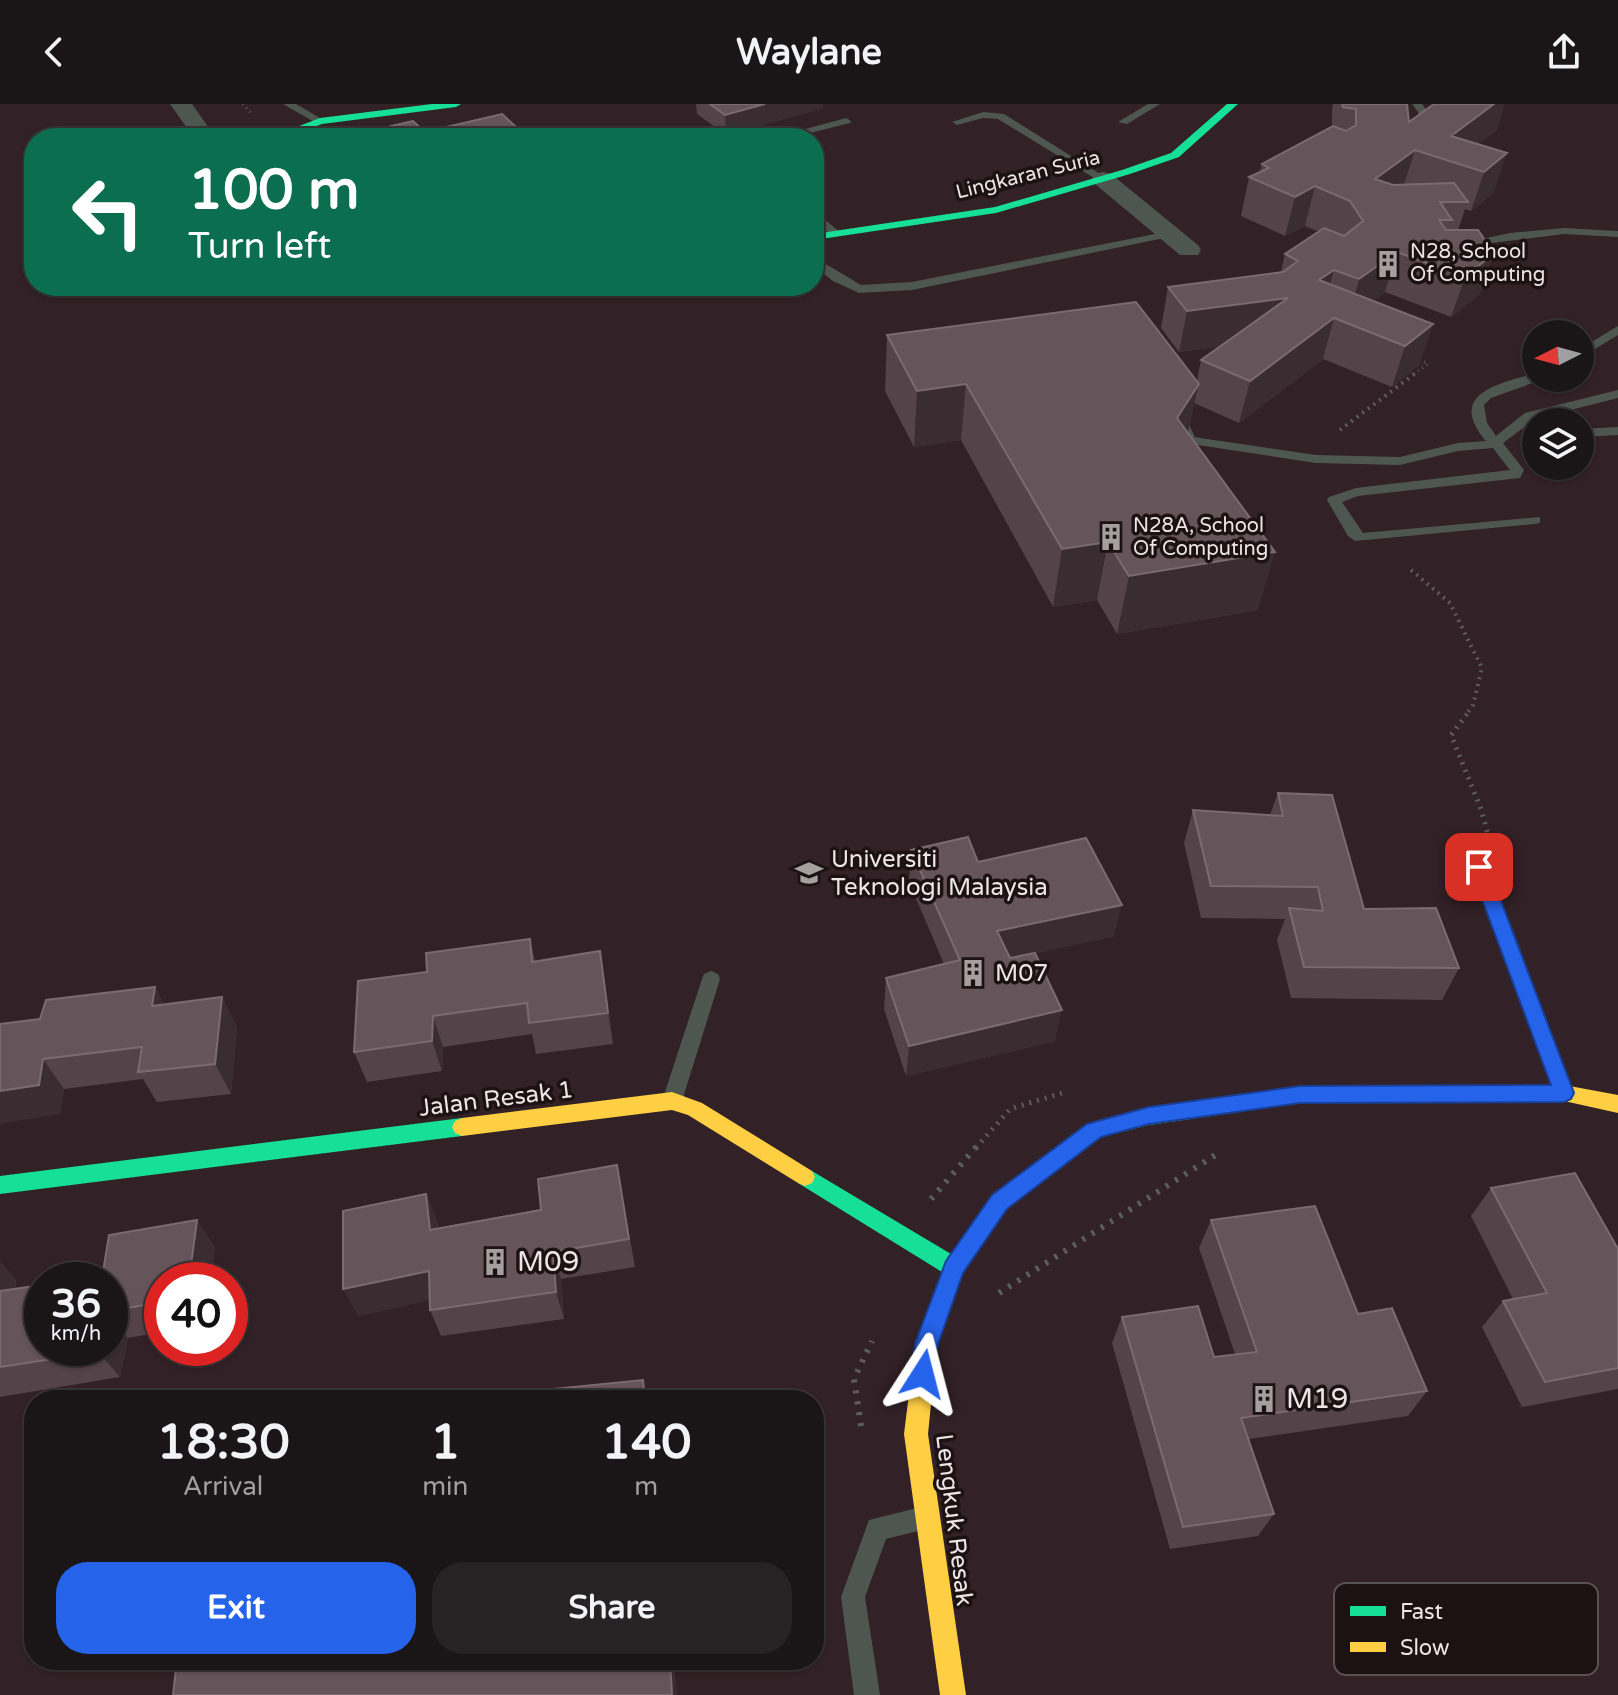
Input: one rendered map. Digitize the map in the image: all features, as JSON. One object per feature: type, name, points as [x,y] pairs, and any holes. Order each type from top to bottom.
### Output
[{"type":"street","points":[[181,104],[198,128]]},
{"type":"street","points":[[301,128],[320,121],[456,104]]},
{"type":"street","name":"Lingkaran Suria","points":[[824,236],[996,210],[1103,179],[1175,155],[1233,104]]},
{"type":"street","points":[[1103,179],[1189,250]]},
{"type":"street","name":"Lengkuk Resak","points":[[953,1695],[916,1434],[926,1344],[954,1268],[999,1202],[1095,1130],[1149,1116],[1300,1095],[1564,1093],[1618,1104]]},
{"type":"street","points":[[672,1101],[695,1109],[954,1268]]},
{"type":"street","name":"Jalan Resak 1","points":[[0,1185],[672,1101]]},
{"type":"lane","points":[[288,104],[320,121]]},
{"type":"lane","points":[[1123,122],[1155,104]]},
{"type":"lane","points":[[1417,104],[1423,112],[1424,125]]},
{"type":"lane","points":[[957,122],[983,115],[1000,116],[1103,179]]},
{"type":"lane","points":[[818,128],[846,121]]},
{"type":"lane","points":[[824,223],[836,234]]},
{"type":"lane","points":[[1474,242],[1541,231],[1588,229],[1618,234]]},
{"type":"lane","points":[[824,268],[859,289],[912,286],[1170,234]]},
{"type":"lane","points":[[1594,345],[1618,330]]},
{"type":"lane","points":[[1522,382],[1486,395],[1477,404],[1476,412],[1494,444],[1514,462],[1515,475],[1356,492],[1334,500],[1353,533],[1370,539],[1535,520]]},
{"type":"lane","points":[[1173,405],[1190,440],[1316,459],[1400,461],[1458,447],[1494,444],[1530,416],[1618,394]]},
{"type":"lane","points":[[1594,432],[1618,431]]},
{"type":"lane","points":[[1479,867],[1564,1093]]},
{"type":"lane","points":[[672,1101],[711,979]]},
{"type":"lane","points":[[867,1695],[853,1597],[878,1529],[928,1517]]},
{"type":"path","points":[[1333,435],[1429,364],[1415,358]]},
{"type":"path","points":[[1411,570],[1450,603],[1482,668],[1473,705],[1451,735],[1481,809],[1493,856],[1479,867]]},
{"type":"path","points":[[991,1299],[1220,1153]]},
{"type":"path","points":[[863,1439],[854,1379],[874,1337]]},
{"type":"shaded area","name":"Universiti Teknologi Malaysia","points":[[0,104],[1618,104],[1618,1695],[0,1695]]},
{"type":"building","points":[[710,104],[765,104],[725,115]]},
{"type":"building","points":[[1342,104],[1407,104],[1409,122],[1434,104],[1494,104],[1451,136],[1507,153],[1484,172],[1415,150],[1375,179],[1393,185],[1454,183],[1468,202],[1440,202],[1452,220],[1439,220],[1446,230],[1478,230],[1494,253],[1465,277],[1397,252],[1359,279],[1334,270],[1319,280],[1433,324],[1405,346],[1334,318],[1250,381],[1201,360],[1288,298],[1187,311],[1168,287],[1283,272],[1298,261],[1285,254],[1324,228],[1344,236],[1363,221],[1350,201],[1315,186],[1295,197],[1249,177],[1269,168],[1262,164],[1333,126],[1346,131],[1356,125],[1356,109],[1343,107]]},
{"type":"building","points":[[502,114],[517,128],[442,128]]},
{"type":"building","points":[[413,121],[421,128],[391,126]]},
{"type":"building","points":[[1136,302],[1199,384],[1177,418],[1275,552],[1129,576],[1108,542],[1062,549],[966,384],[917,391],[887,335]]},
{"type":"building","points":[[1278,793],[1332,795],[1364,909],[1436,908],[1459,968],[1304,967],[1289,908],[1323,911],[1318,887],[1211,886],[1193,810],[1283,816]]},
{"type":"building","points":[[968,837],[978,862],[1086,838],[1122,905],[997,931],[1010,958],[1035,953],[1062,1010],[909,1046],[886,978],[960,960],[911,850]]},
{"type":"building","points":[[530,939],[532,962],[600,951],[608,1013],[529,1023],[527,1003],[433,1016],[432,1041],[354,1052],[358,981],[427,972],[426,953]]},
{"type":"building","points":[[155,987],[152,1006],[222,997],[215,1064],[138,1072],[142,1047],[43,1059],[39,1085],[0,1091],[0,1024],[40,1019],[46,1000]]},
{"type":"building","name":"M09","points":[[617,1165],[629,1239],[553,1252],[556,1292],[430,1310],[429,1271],[343,1289],[343,1211],[426,1194],[430,1230],[541,1210],[538,1179]]},
{"type":"building","points":[[1575,1173],[1618,1249],[1618,1368],[1545,1382],[1503,1301],[1547,1293],[1491,1188]]},
{"type":"building","name":"M19","points":[[1315,1206],[1358,1314],[1392,1308],[1427,1391],[1241,1418],[1274,1514],[1183,1527],[1122,1317],[1198,1306],[1214,1357],[1257,1352],[1211,1220]]},
{"type":"building","points":[[197,1220],[191,1262],[144,1262],[144,1305],[128,1308],[128,1262],[105,1262],[109,1235]]},
{"type":"building","points":[[24,1288],[24,1363],[0,1367],[0,1291]]},
{"type":"building","points":[[643,1380],[644,1390],[542,1390]]},
{"type":"building","points":[[176,1670],[671,1670],[672,1695],[173,1695]]},
{"type":"traffic: fast","points":[[301,128],[320,121],[456,104]]},
{"type":"traffic: fast","points":[[824,236],[996,210],[1126,172],[1175,155],[1233,104]]},
{"type":"traffic: fast","points":[[926,1345],[954,1268],[999,1202],[1095,1130],[1149,1116],[1300,1095],[1499,1093]]},
{"type":"traffic: fast","points":[[0,1185],[462,1127]]},
{"type":"traffic: fast","points":[[805,1177],[954,1268]]},
{"type":"traffic: slow","points":[[1499,1093],[1564,1093],[1618,1104]]},
{"type":"traffic: slow","points":[[462,1127],[672,1101],[695,1109],[805,1177]]},
{"type":"traffic: slow","points":[[926,1345],[916,1434],[953,1695]]},
{"type":"place","name":"N28, School Of Computing","points":[[1388,264]]},
{"type":"place","name":"N28A, School Of Computing","points":[[1111,537]]},
{"type":"place","name":"Universiti Teknologi Malaysia","points":[[809,873]]},
{"type":"place","name":"M07","points":[[973,973]]},
{"type":"place","name":"M09","points":[[495,1262]]},
{"type":"place","name":"M19","points":[[1264,1399]]},
{"type":"route","points":[[923,1374],[926,1344],[954,1268],[999,1202],[1095,1130],[1149,1116],[1300,1095],[1564,1093],[1551,1051],[1479,867]]}]
